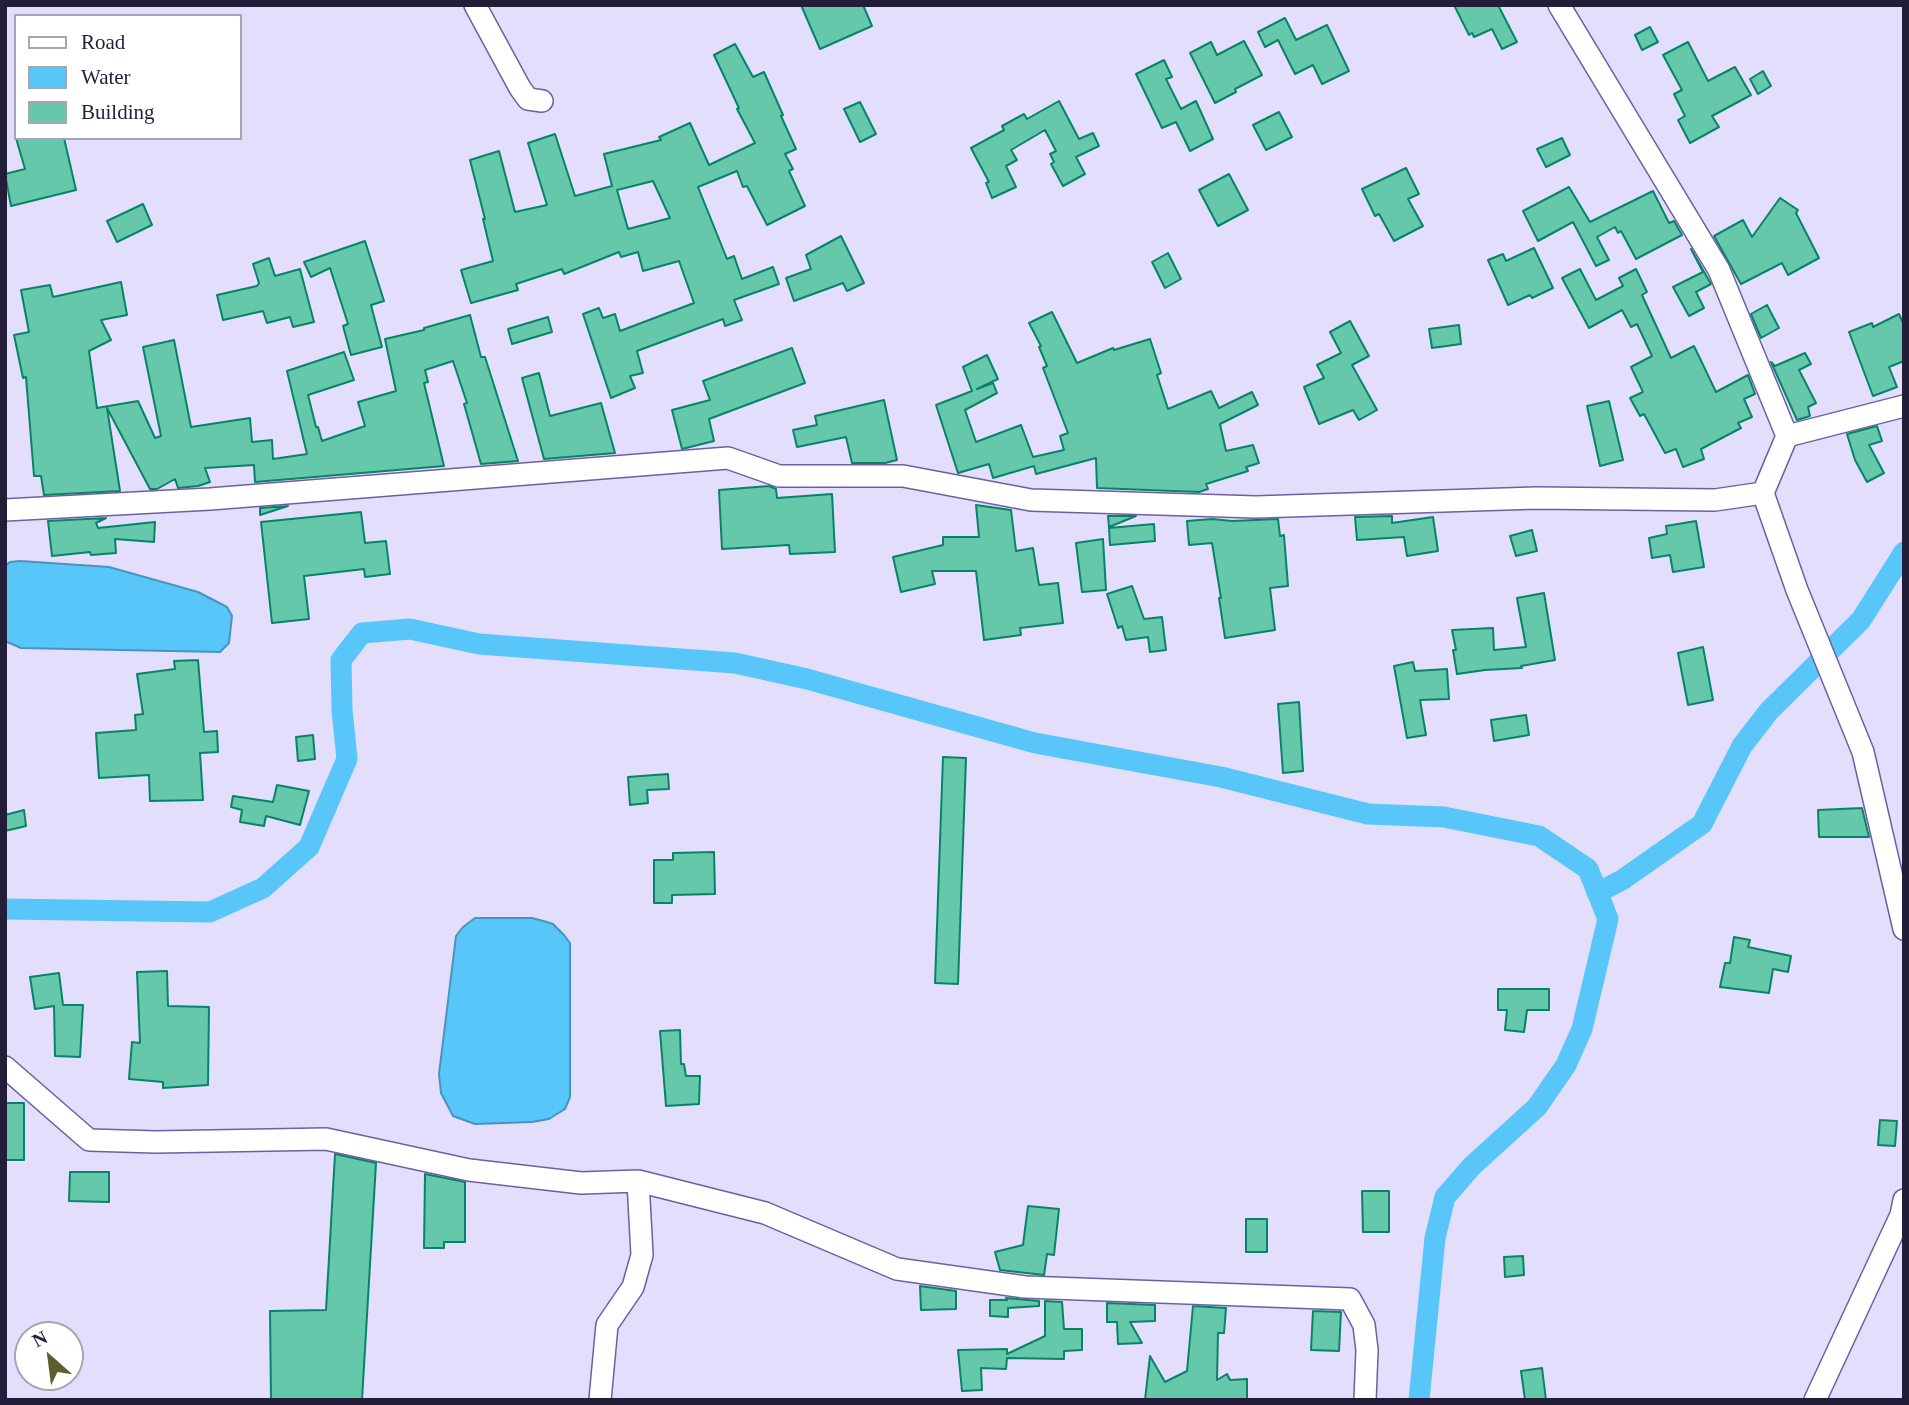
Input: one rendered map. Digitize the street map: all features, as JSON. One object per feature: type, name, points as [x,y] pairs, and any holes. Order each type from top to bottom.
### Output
[{"type":"street","points":[[475,5],[520,88],[528,99],[542,101]]},
{"type":"street","points":[[1559,5],[1719,270],[1787,436],[1762,493],[1797,590],[1863,752],[1899,885],[1904,929]]},
{"type":"street","points":[[1787,436],[1904,407]]},
{"type":"street","points":[[5,510],[224,498],[728,458],[779,476],[903,476],[1031,500],[1256,507],[1536,498],[1715,500],[1762,493]]},
{"type":"street","points":[[5,1067],[89,1140],[156,1142],[326,1139],[469,1170],[581,1184],[638,1181],[765,1213],[897,1269],[1025,1287],[1350,1300],[1364,1325],[1367,1350],[1365,1400]]},
{"type":"street","points":[[600,1400],[607,1325],[633,1287],[642,1255],[638,1181]]},
{"type":"street","points":[[1815,1400],[1901,1215],[1904,1200]]},
{"type":"water","points":[[10,562],[109,567],[198,592],[227,607],[232,616],[229,643],[220,652],[21,648],[5,641],[5,566]]},
{"type":"water","points":[[475,918],[532,918],[553,924],[570,943],[570,1097],[565,1109],[549,1119],[475,1124],[453,1116],[441,1093],[439,1074],[456,936]]},
{"type":"building","points":[[801,5],[863,5],[872,26],[820,49]]},
{"type":"building","points":[[1454,5],[1498,5],[1517,42],[1502,49],[1492,29],[1474,37],[1472,33],[1469,35]]},
{"type":"building","points":[[1285,18],[1296,40],[1327,25],[1349,71],[1322,84],[1313,65],[1295,74],[1278,40],[1265,47],[1258,32]]},
{"type":"building","points":[[1650,27],[1658,42],[1642,50],[1635,35]]},
{"type":"building","points":[[1244,41],[1262,75],[1215,103],[1190,53],[1211,42],[1217,55]]},
{"type":"building","points":[[1688,42],[1708,81],[1735,67],[1751,95],[1712,116],[1719,127],[1690,143],[1678,120],[1685,116],[1674,94],[1682,90],[1663,55]]},
{"type":"building","points":[[735,44],[753,77],[764,72],[796,149],[785,154],[793,169],[789,171],[805,206],[767,225],[747,186],[743,187],[737,171],[698,187],[727,259],[734,256],[742,279],[773,267],[779,284],[734,300],[742,320],[725,326],[723,319],[637,351],[643,373],[630,376],[635,388],[611,398],[583,314],[599,308],[603,318],[615,314],[620,331],[694,303],[679,261],[643,271],[638,252],[621,257],[619,252],[564,274],[562,269],[516,284],[518,290],[471,303],[461,270],[493,261],[470,160],[499,151],[515,212],[547,205],[528,143],[555,134],[575,196],[612,186],[604,154],[661,140],[659,137],[690,123],[709,165],[755,143],[714,55]],"holes":[[[653,181],[670,218],[628,229],[617,190]]]},
{"type":"building","points":[[1164,60],[1172,77],[1166,79],[1181,109],[1196,101],[1213,139],[1190,151],[1176,122],[1162,128],[1136,74]]},
{"type":"building","points":[[1763,71],[1771,86],[1758,94],[1750,79]]},
{"type":"building","points":[[1059,101],[1079,139],[1093,133],[1099,146],[1076,157],[1085,174],[1063,186],[1051,164],[1054,162],[1050,154],[1056,151],[1045,130],[1011,150],[1017,160],[1006,166],[1016,187],[992,198],[986,183],[989,182],[971,148],[1004,130],[1002,126],[1024,114],[1027,119]]},
{"type":"building","points":[[860,102],[876,134],[860,142],[844,109]]},
{"type":"building","points":[[1279,112],[1292,137],[1266,150],[1253,125]]},
{"type":"building","points":[[1562,138],[1570,155],[1546,167],[1537,149]]},
{"type":"building","points":[[17,140],[64,140],[76,190],[11,206],[5,174],[25,169]]},
{"type":"building","points":[[1406,168],[1419,194],[1408,199],[1423,226],[1394,241],[1379,214],[1375,216],[1362,189]]},
{"type":"building","points":[[1229,174],[1248,210],[1218,226],[1199,190]]},
{"type":"building","points":[[1569,187],[1590,222],[1653,191],[1669,223],[1674,221],[1682,235],[1636,259],[1621,231],[1618,233],[1615,227],[1597,237],[1609,260],[1596,266],[1573,222],[1538,241],[1523,211]]},
{"type":"building","points":[[1780,198],[1798,210],[1796,213],[1819,258],[1788,275],[1782,263],[1741,284],[1714,236],[1743,220],[1752,237]]},
{"type":"building","points":[[143,204],[152,225],[117,242],[107,221]]},
{"type":"building","points":[[841,236],[864,283],[847,291],[843,283],[794,301],[786,278],[811,269],[806,255]]},
{"type":"building","points":[[365,241],[384,301],[371,305],[382,347],[351,355],[343,326],[348,324],[330,268],[311,277],[304,262]]},
{"type":"building","points":[[1534,248],[1553,288],[1508,305],[1488,260],[1503,254],[1506,261]]},
{"type":"building","points":[[1691,249],[1711,284],[1696,292],[1704,308],[1689,316],[1673,287],[1703,272]]},
{"type":"building","points":[[1168,253],[1181,279],[1165,288],[1152,262]]},
{"type":"building","points":[[269,258],[275,276],[300,269],[314,322],[293,327],[290,317],[267,323],[263,311],[223,320],[217,295],[257,286],[259,283],[253,264]]},
{"type":"building","points":[[1580,269],[1596,300],[1623,286],[1619,278],[1636,269],[1647,292],[1642,295],[1671,358],[1694,346],[1716,392],[1748,375],[1755,394],[1744,399],[1752,417],[1738,423],[1741,428],[1701,449],[1704,459],[1683,467],[1676,449],[1665,453],[1644,414],[1640,416],[1630,398],[1643,392],[1631,367],[1652,356],[1637,324],[1631,327],[1622,310],[1589,328],[1562,278]]},
{"type":"building","points":[[121,282],[127,315],[101,320],[111,340],[89,351],[97,408],[138,401],[155,438],[161,436],[143,347],[174,340],[191,427],[250,418],[252,442],[272,440],[273,459],[307,454],[287,371],[344,352],[354,380],[308,395],[322,441],[365,426],[358,402],[396,391],[385,339],[470,315],[481,357],[485,357],[518,461],[481,464],[464,404],[467,403],[453,361],[425,370],[428,382],[424,383],[444,466],[255,482],[254,465],[205,468],[210,482],[178,488],[175,479],[157,489],[150,489],[107,408],[120,491],[44,495],[41,476],[34,476],[26,377],[23,378],[14,335],[29,332],[21,290],[50,285],[53,297]]},
{"type":"building","points":[[1767,305],[1779,328],[1761,338],[1751,314]]},
{"type":"building","points":[[1052,312],[1077,363],[1113,348],[1114,350],[1150,339],[1161,373],[1157,375],[1168,409],[1211,391],[1219,408],[1252,392],[1258,405],[1220,424],[1226,451],[1253,445],[1259,463],[1246,467],[1248,471],[1206,484],[1208,489],[1199,492],[1097,488],[1096,458],[1036,474],[1034,466],[993,478],[989,464],[958,473],[936,405],[972,391],[963,367],[987,355],[998,379],[977,389],[993,383],[997,393],[965,410],[976,442],[1021,425],[1033,457],[1064,450],[1060,436],[1068,433],[1043,368],[1047,366],[1039,347],[1041,346],[1029,323]]},
{"type":"building","points":[[1899,314],[1904,325],[1904,361],[1889,367],[1897,387],[1873,396],[1849,332],[1872,323],[1873,327]]},
{"type":"building","points":[[548,317],[552,332],[512,344],[508,329]]},
{"type":"building","points":[[1350,321],[1369,356],[1352,365],[1377,410],[1359,420],[1353,410],[1319,424],[1304,387],[1324,378],[1317,365],[1341,353],[1330,332]]},
{"type":"building","points":[[1459,325],[1461,344],[1432,348],[1429,329]]},
{"type":"building","points":[[792,348],[805,383],[709,419],[714,441],[682,449],[672,410],[710,400],[703,381]]},
{"type":"building","points":[[1805,353],[1811,364],[1799,370],[1816,403],[1808,407],[1810,416],[1797,420],[1771,362],[1775,366]]},
{"type":"building","points":[[539,373],[550,416],[601,403],[615,453],[544,459],[522,378]]},
{"type":"building","points":[[884,400],[897,460],[885,463],[852,463],[846,437],[797,447],[793,430],[817,425],[815,416]]},
{"type":"building","points":[[1609,401],[1623,460],[1600,466],[1587,406]]},
{"type":"building","points":[[1877,426],[1882,441],[1869,445],[1884,473],[1867,482],[1855,460],[1847,434]]},
{"type":"building","points":[[769,486],[776,489],[777,498],[832,494],[835,552],[790,554],[789,545],[722,549],[719,490]]},
{"type":"building","points":[[976,505],[1011,510],[1016,551],[1033,548],[1039,585],[1058,583],[1063,623],[1020,628],[1021,635],[984,640],[976,571],[932,571],[935,584],[901,592],[893,557],[943,545],[943,537],[979,537]]},
{"type":"building","points":[[288,506],[260,515],[260,508]]},
{"type":"building","points":[[361,512],[365,543],[386,541],[390,574],[365,577],[364,569],[304,576],[309,619],[272,623],[261,522]]},
{"type":"building","points":[[1108,516],[1136,516],[1109,527]]},
{"type":"building","points":[[1392,516],[1392,523],[1433,517],[1438,551],[1407,556],[1404,537],[1357,540],[1355,517]]},
{"type":"building","points":[[106,518],[96,523],[98,528],[155,522],[154,542],[115,539],[116,553],[91,555],[90,552],[52,556],[48,521]]},
{"type":"building","points":[[1278,519],[1280,536],[1284,535],[1288,586],[1270,588],[1275,630],[1225,638],[1212,543],[1189,545],[1187,521]]},
{"type":"building","points":[[1696,521],[1704,567],[1673,572],[1670,555],[1652,558],[1649,538],[1667,534],[1666,526]]},
{"type":"building","points":[[1154,524],[1155,541],[1110,545],[1109,528]]},
{"type":"building","points":[[1532,530],[1537,551],[1516,556],[1510,536]]},
{"type":"building","points":[[1103,539],[1106,590],[1082,592],[1076,543]]},
{"type":"building","points":[[1132,586],[1144,619],[1162,617],[1166,650],[1150,652],[1148,637],[1126,640],[1122,626],[1118,628],[1107,594]]},
{"type":"building","points":[[1544,593],[1555,660],[1521,666],[1522,668],[1457,674],[1452,630],[1493,628],[1494,650],[1526,647],[1517,598]]},
{"type":"building","points":[[1703,647],[1713,700],[1688,705],[1678,653]]},
{"type":"building","points":[[198,660],[204,732],[217,731],[218,752],[200,753],[203,800],[150,801],[149,775],[99,778],[96,733],[136,730],[135,715],[143,714],[137,674],[175,669],[174,661]]},
{"type":"building","points":[[1413,662],[1415,671],[1447,669],[1449,699],[1420,700],[1426,735],[1407,738],[1394,666]]},
{"type":"building","points":[[1299,702],[1303,771],[1283,773],[1278,704]]},
{"type":"building","points":[[1526,715],[1529,735],[1494,741],[1491,720]]},
{"type":"building","points":[[313,735],[315,759],[298,761],[296,737]]},
{"type":"building","points":[[943,757],[966,758],[958,984],[935,983]]},
{"type":"building","points":[[668,774],[669,789],[647,790],[648,803],[630,805],[628,777]]},
{"type":"building","points":[[277,785],[309,791],[300,825],[266,816],[264,826],[240,822],[242,810],[231,807],[233,796],[273,802]]},
{"type":"building","points":[[1862,808],[1869,837],[1819,837],[1818,810]]},
{"type":"building","points":[[24,810],[26,826],[5,831],[5,815]]},
{"type":"building","points":[[714,852],[715,894],[672,895],[672,903],[654,903],[654,860],[673,860],[673,853]]},
{"type":"building","points":[[1734,937],[1750,940],[1748,947],[1791,956],[1788,972],[1773,969],[1769,993],[1720,987],[1725,963],[1730,963]]},
{"type":"building","points":[[167,971],[168,1006],[209,1007],[208,1085],[163,1088],[163,1082],[129,1079],[132,1042],[140,1043],[137,972]]},
{"type":"building","points":[[59,973],[63,1005],[83,1005],[80,1057],[55,1056],[54,1006],[35,1009],[30,977]]},
{"type":"building","points":[[1498,989],[1549,989],[1549,1010],[1527,1010],[1524,1032],[1505,1030],[1507,1010],[1498,1010]]},
{"type":"building","points":[[680,1030],[681,1064],[684,1064],[686,1076],[700,1076],[699,1104],[666,1106],[660,1031]]},
{"type":"building","points":[[5,1103],[24,1103],[24,1160],[5,1160]]},
{"type":"building","points":[[1880,1120],[1897,1121],[1895,1146],[1878,1145]]},
{"type":"building","points":[[335,1154],[376,1163],[362,1400],[271,1400],[270,1311],[326,1310]]},
{"type":"building","points":[[70,1172],[109,1172],[109,1202],[69,1201]]},
{"type":"building","points":[[425,1174],[465,1182],[465,1242],[444,1242],[444,1248],[424,1248]]},
{"type":"building","points":[[1362,1191],[1389,1191],[1389,1232],[1363,1232]]},
{"type":"building","points":[[1028,1206],[1059,1209],[1054,1255],[1047,1254],[1044,1275],[1000,1270],[995,1252],[1023,1245]]},
{"type":"building","points":[[1246,1219],[1267,1219],[1267,1252],[1246,1252]]},
{"type":"building","points":[[1523,1256],[1524,1275],[1505,1277],[1504,1257]]},
{"type":"building","points":[[920,1286],[956,1291],[956,1309],[921,1310]]},
{"type":"building","points":[[1006,1298],[1039,1301],[1039,1306],[1008,1308],[1008,1317],[990,1316],[990,1300],[1007,1300]]},
{"type":"building","points":[[1045,1301],[1062,1302],[1064,1329],[1082,1329],[1082,1350],[1064,1351],[1064,1359],[1007,1358],[1006,1369],[981,1368],[982,1390],[962,1391],[958,1350],[1007,1349],[1007,1354],[1045,1336]]},
{"type":"building","points":[[1107,1303],[1155,1305],[1155,1321],[1130,1322],[1142,1343],[1118,1344],[1117,1322],[1107,1322]]},
{"type":"building","points":[[1193,1306],[1226,1308],[1224,1333],[1218,1333],[1217,1380],[1227,1374],[1230,1380],[1247,1379],[1247,1400],[1145,1400],[1150,1356],[1165,1382],[1187,1371]]},
{"type":"building","points":[[1313,1311],[1341,1312],[1339,1351],[1311,1350]]},
{"type":"building","points":[[1542,1368],[1546,1400],[1525,1400],[1521,1371]]},
{"type":"waterway","points":[[1597,893],[1622,880],[1702,824],[1742,746],[1769,711],[1861,620],[1904,552]]},
{"type":"waterway","points":[[5,909],[210,912],[263,888],[309,847],[347,759],[341,660],[362,633],[410,629],[479,644],[735,663],[807,679],[1035,743],[1221,777],[1368,814],[1444,817],[1539,836],[1588,869],[1608,919],[1582,1029],[1566,1065],[1537,1107],[1472,1166],[1445,1197],[1435,1238],[1419,1400]]}]
